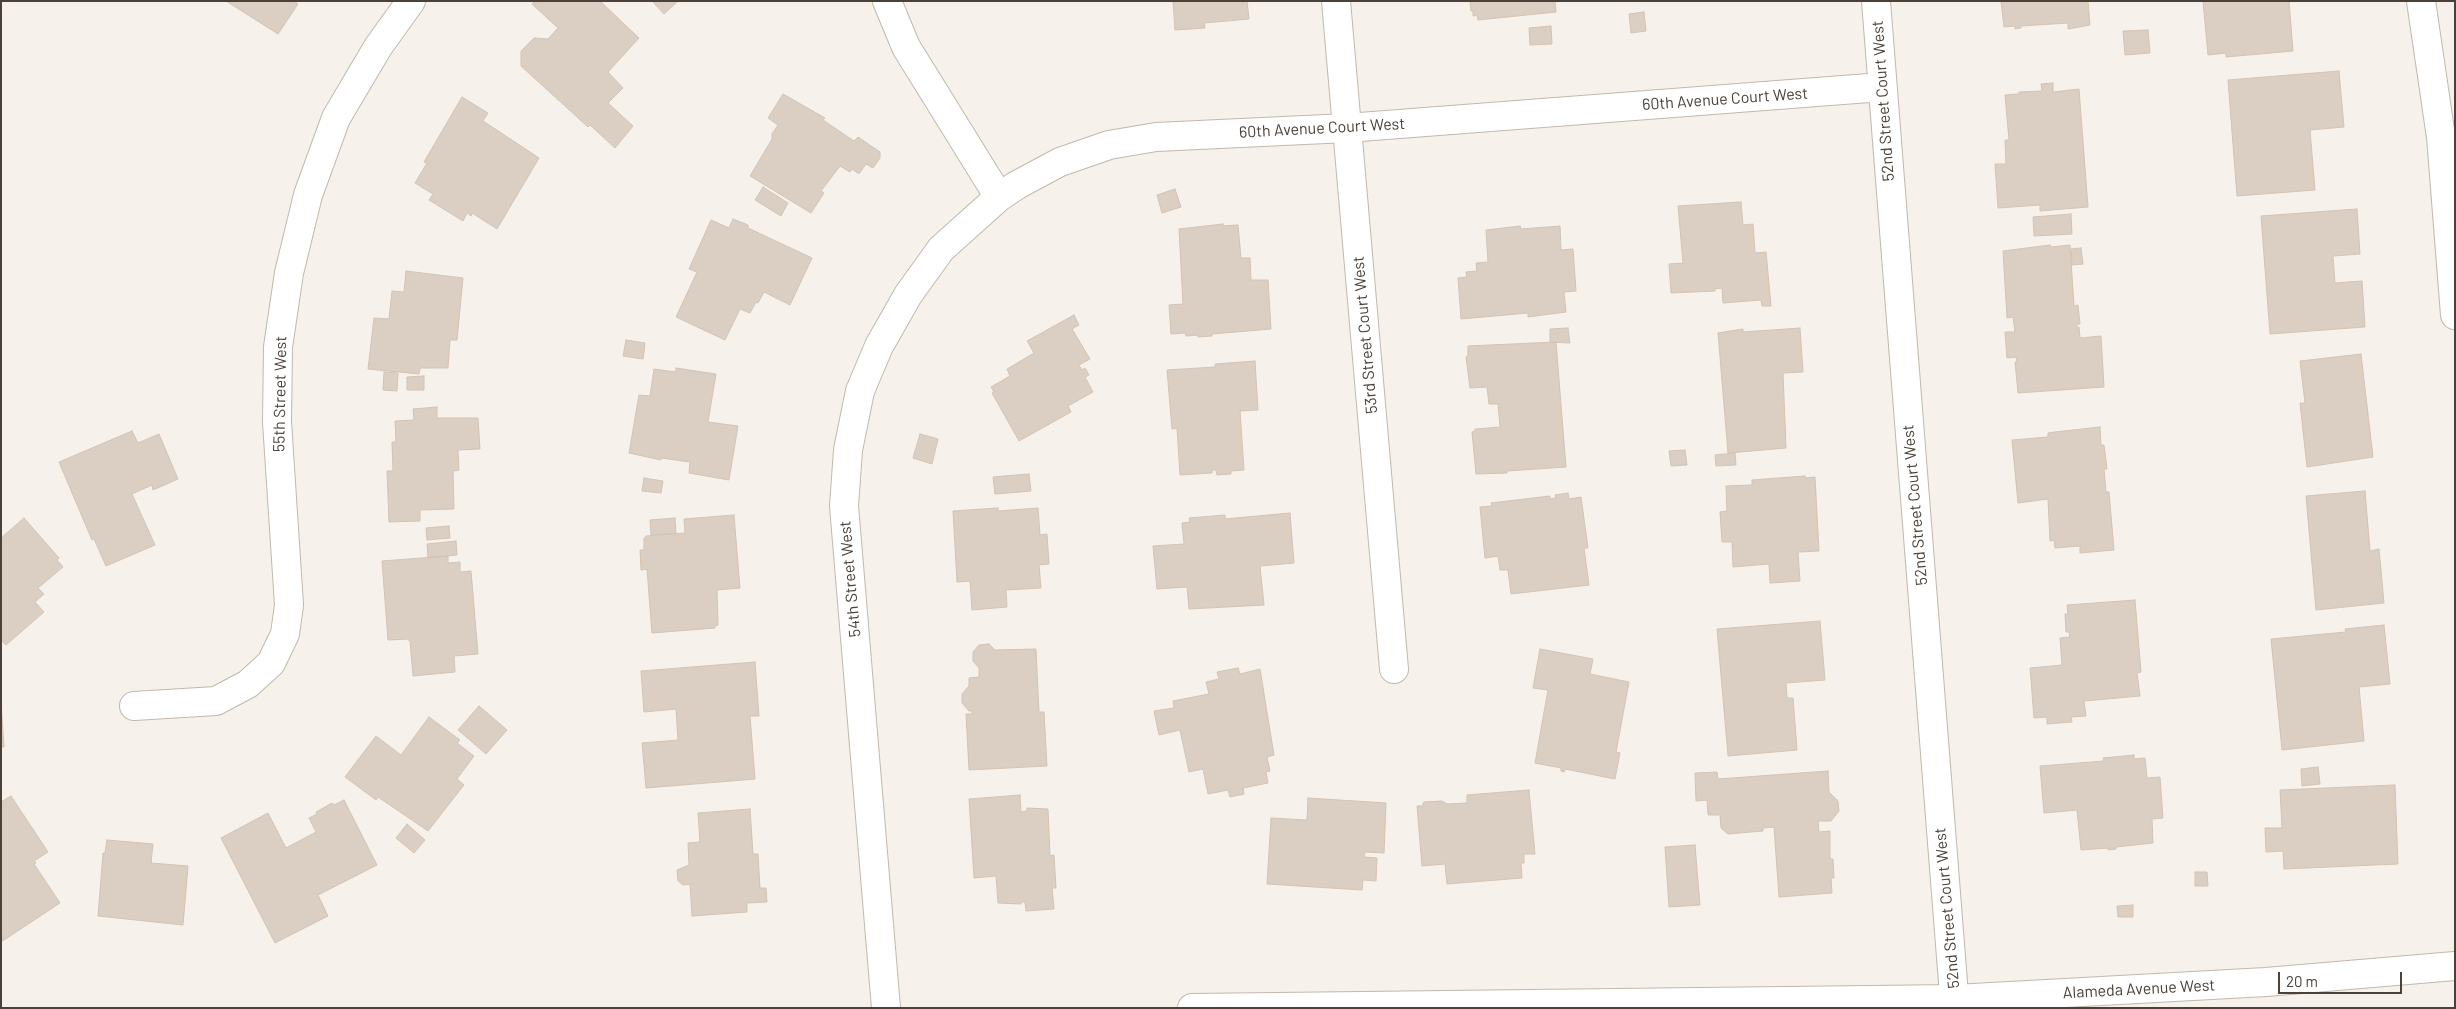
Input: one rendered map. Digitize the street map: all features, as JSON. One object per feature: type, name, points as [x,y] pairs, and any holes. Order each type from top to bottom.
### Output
[{"type":"street","name":"55th Street West","points":[[134,706],[216,701],[248,684],[272,663],[284,634],[289,605],[277,422],[278,347],[289,273],[308,195],[336,118],[378,47],[411,1]]},
{"type":"street","points":[[887,1],[906,47],[999,197]]},
{"type":"street","name":"53rd Street Court West","points":[[1336,1],[1394,669]]},
{"type":"street","name":"52nd Street Court West","points":[[1876,1],[1955,1003]]},
{"type":"street","points":[[2421,1],[2448,137],[2455,316]]},
{"type":"street","name":"60th Avenue Court West","points":[[999,197],[1060,162],[1109,145],[1156,137],[1347,128],[1882,87]]},
{"type":"street","name":"54th Street West","points":[[886,1008],[844,506],[848,450],[860,391],[879,346],[908,295],[941,249],[999,197]]},
{"type":"street","name":"Alameda Avenue West","points":[[1192,1008],[1955,1003],[2266,982],[2455,966]]},
{"type":"building","points":[[226,1],[294,1],[298,4],[278,34]]},
{"type":"building","points":[[535,1],[600,1],[639,38],[608,72],[623,88],[608,103],[633,126],[615,148],[590,125],[588,127],[521,66],[521,51],[534,38],[548,39],[558,28],[532,4]]},
{"type":"building","points":[[652,1],[678,1],[664,14]]},
{"type":"building","points":[[1173,1],[1247,1],[1249,19],[1204,23],[1205,28],[1175,30]]},
{"type":"building","points":[[1470,1],[1555,1],[1556,12],[1478,20],[1477,15],[1473,16]]},
{"type":"building","points":[[2001,1],[2088,1],[2090,25],[2068,29],[2068,23],[2021,26],[2021,28],[2015,29],[2015,26],[2004,27]]},
{"type":"building","points":[[2203,1],[2289,1],[2293,51],[2226,57],[2226,53],[2208,55]]},
{"type":"building","points":[[1644,12],[1646,31],[1631,33],[1629,14]]},
{"type":"building","points":[[1551,26],[1552,44],[1530,45],[1529,28]]},
{"type":"building","points":[[2148,30],[2150,53],[2125,55],[2123,31]]},
{"type":"building","points":[[2339,71],[2344,127],[2310,130],[2315,190],[2237,196],[2228,80]]},
{"type":"building","points":[[2053,83],[2053,92],[2079,89],[2088,207],[2040,211],[2040,205],[1998,208],[1995,164],[2006,164],[2005,140],[2009,140],[2005,95],[2042,91],[2041,84]]},
{"type":"building","points":[[783,94],[825,118],[823,120],[854,141],[858,137],[880,152],[880,158],[873,168],[866,164],[859,174],[852,169],[850,172],[840,166],[821,191],[824,193],[811,213],[750,176],[778,125],[768,118]]},
{"type":"building","points":[[462,97],[488,113],[483,121],[539,158],[497,229],[472,213],[471,216],[467,213],[463,221],[429,200],[433,194],[415,183],[427,163],[424,162]]},
{"type":"building","points":[[763,187],[788,203],[781,216],[755,200]]},
{"type":"building","points":[[1175,189],[1181,207],[1162,213],[1157,195]]},
{"type":"building","points":[[1741,202],[1743,225],[1753,224],[1755,253],[1766,252],[1771,306],[1762,306],[1761,300],[1723,303],[1722,288],[1715,289],[1715,291],[1671,293],[1669,264],[1683,263],[1678,206]]},
{"type":"building","points":[[2357,209],[2360,254],[2333,256],[2335,283],[2362,281],[2365,327],[2270,334],[2261,216]]},
{"type":"building","points":[[2071,214],[2072,234],[2034,236],[2033,217]]},
{"type":"building","points":[[733,219],[812,258],[790,305],[764,292],[750,313],[740,309],[725,340],[676,317],[697,272],[689,269],[711,220],[729,228]]},
{"type":"building","points":[[1223,224],[1223,226],[1238,225],[1241,258],[1250,258],[1251,280],[1268,280],[1271,329],[1198,337],[1198,335],[1186,336],[1185,333],[1171,334],[1169,305],[1183,304],[1179,229]]},
{"type":"building","points":[[1520,226],[1521,229],[1560,226],[1561,250],[1573,249],[1576,291],[1564,292],[1566,312],[1528,317],[1528,313],[1461,319],[1458,278],[1467,277],[1466,272],[1477,271],[1476,263],[1488,262],[1486,230]]},
{"type":"building","points":[[2050,245],[2051,247],[2070,245],[2074,306],[2078,305],[2080,324],[2077,324],[2077,328],[2079,327],[2080,338],[2101,336],[2104,387],[2018,393],[2016,357],[2007,358],[2005,332],[2015,332],[2013,317],[2007,318],[2003,251]]},
{"type":"building","points":[[2081,248],[2083,264],[2072,265],[2071,249]]},
{"type":"building","points":[[406,271],[463,278],[457,340],[450,340],[448,368],[420,368],[419,374],[368,369],[374,318],[389,319],[392,291],[404,292]]},
{"type":"building","points":[[1074,315],[1079,325],[1072,329],[1090,359],[1079,365],[1082,370],[1085,368],[1089,375],[1085,377],[1093,392],[1068,406],[1071,412],[1019,441],[992,393],[994,392],[991,387],[1010,376],[1007,369],[1034,353],[1027,341]]},
{"type":"building","points":[[1568,328],[1570,343],[1550,342],[1550,329]]},
{"type":"building","points":[[1800,328],[1803,372],[1783,373],[1786,448],[1728,453],[1718,333],[1743,329],[1743,332]]},
{"type":"building","points":[[626,340],[645,343],[643,359],[623,356]]},
{"type":"building","points":[[1556,342],[1566,467],[1476,474],[1472,432],[1475,429],[1500,427],[1498,404],[1489,404],[1487,387],[1470,388],[1466,357],[1468,356],[1468,346]]},
{"type":"building","points":[[2361,354],[2373,457],[2307,467],[2300,403],[2305,403],[2300,361]]},
{"type":"building","points":[[1255,361],[1258,410],[1240,411],[1244,470],[1231,471],[1231,474],[1217,475],[1216,470],[1212,470],[1212,473],[1180,475],[1177,428],[1172,429],[1167,370],[1215,367],[1215,364]]},
{"type":"building","points":[[676,368],[716,374],[708,422],[738,426],[729,480],[689,473],[690,462],[661,458],[661,460],[629,453],[639,395],[650,396],[654,369],[676,372]]},
{"type":"building","points":[[384,372],[398,373],[397,391],[383,390]]},
{"type":"building","points":[[424,376],[424,390],[407,390],[407,377]]},
{"type":"building","points":[[437,407],[437,418],[478,418],[480,449],[458,450],[459,470],[453,471],[454,509],[420,510],[420,521],[389,522],[387,471],[393,471],[392,442],[396,442],[395,421],[414,420],[413,409]]},
{"type":"building","points":[[2100,427],[2101,445],[2104,445],[2107,469],[2104,469],[2106,492],[2109,492],[2114,550],[2080,553],[2080,546],[2055,548],[2054,540],[2050,541],[2048,499],[2018,503],[2012,440],[2048,437],[2048,433]]},
{"type":"building","points":[[132,431],[138,443],[159,434],[178,479],[153,490],[152,485],[132,494],[155,545],[106,566],[94,539],[92,540],[59,462]]},
{"type":"building","points":[[920,434],[938,439],[932,464],[913,458]]},
{"type":"building","points":[[1685,450],[1687,465],[1671,466],[1669,451]]},
{"type":"building","points":[[1735,453],[1736,465],[1716,466],[1715,455]]},
{"type":"building","points":[[1029,474],[1031,491],[995,494],[993,477]]},
{"type":"building","points":[[1805,476],[1805,478],[1815,477],[1819,551],[1798,552],[1800,581],[1770,583],[1769,564],[1733,567],[1732,542],[1722,542],[1720,512],[1727,511],[1726,486],[1752,485],[1752,480]]},
{"type":"building","points":[[644,478],[663,481],[661,493],[642,491]]},
{"type":"building","points":[[2365,491],[2370,551],[2379,549],[2384,603],[2316,610],[2306,496]]},
{"type":"building","points":[[1568,493],[1569,499],[1581,497],[1588,548],[1584,548],[1589,585],[1511,594],[1508,570],[1500,570],[1498,556],[1485,558],[1480,507],[1492,506],[1491,503],[1550,496],[1550,499],[1556,498],[1555,495]]},
{"type":"building","points":[[998,508],[998,511],[1038,508],[1040,535],[1047,534],[1049,564],[1039,565],[1041,588],[1006,590],[1007,607],[972,610],[970,581],[957,582],[953,511]]},
{"type":"building","points":[[1290,513],[1294,563],[1260,566],[1264,605],[1189,609],[1187,587],[1157,589],[1153,546],[1184,544],[1182,523],[1190,522],[1189,518],[1225,515],[1225,519]]},
{"type":"building","points":[[734,515],[740,588],[717,590],[718,625],[715,628],[652,633],[647,569],[641,570],[640,550],[644,550],[644,538],[646,536],[685,533],[684,519]]},
{"type":"building","points":[[24,518],[59,558],[57,560],[63,567],[38,588],[44,594],[35,602],[44,612],[6,645],[1,640],[1,538]]},
{"type":"building","points":[[675,518],[676,533],[651,535],[650,520]]},
{"type":"building","points":[[449,526],[450,538],[427,540],[426,528]]},
{"type":"building","points":[[456,541],[457,555],[428,558],[427,544]]},
{"type":"building","points":[[448,556],[448,563],[460,562],[460,572],[471,571],[478,654],[454,656],[455,672],[413,676],[410,641],[407,639],[388,640],[382,561]]},
{"type":"building","points":[[2135,600],[2141,672],[2137,673],[2140,696],[2084,701],[2086,716],[2071,717],[2072,722],[2047,724],[2047,717],[2034,718],[2030,668],[2062,665],[2060,638],[2070,637],[2069,632],[2066,632],[2065,614],[2068,614],[2067,605]]},
{"type":"building","points":[[1820,621],[1825,680],[1786,683],[1787,698],[1793,698],[1797,750],[1728,756],[1717,629]]},
{"type":"building","points":[[2384,625],[2390,684],[2359,687],[2364,741],[2282,750],[2271,639],[2346,632],[2345,629]]},
{"type":"building","points":[[989,644],[995,650],[1036,649],[1039,712],[1044,712],[1047,766],[969,770],[966,714],[972,714],[972,711],[969,711],[962,703],[962,694],[969,686],[969,678],[979,677],[979,668],[973,661],[973,652],[979,645]]},
{"type":"building","points":[[1540,649],[1593,659],[1590,674],[1629,682],[1616,752],[1620,753],[1615,779],[1565,769],[1564,772],[1561,771],[1561,768],[1535,763],[1548,690],[1533,688]]},
{"type":"building","points":[[755,662],[759,716],[750,716],[755,779],[646,788],[642,743],[678,740],[676,709],[644,712],[641,671]]},
{"type":"building","points":[[1238,668],[1240,674],[1260,669],[1274,755],[1267,757],[1270,771],[1266,772],[1268,783],[1243,788],[1244,794],[1230,797],[1228,790],[1208,794],[1203,769],[1189,772],[1180,730],[1159,735],[1154,711],[1174,708],[1173,701],[1209,694],[1206,682],[1219,679],[1217,672]]},
{"type":"building","points":[[1,702],[4,747],[1,747]]},
{"type":"building","points":[[479,706],[507,730],[486,754],[458,730]]},
{"type":"building","points":[[429,717],[460,740],[457,743],[474,756],[457,779],[464,785],[428,831],[378,797],[376,800],[345,777],[376,736],[401,755]]},
{"type":"building","points":[[2134,755],[2134,759],[2145,758],[2147,778],[2160,777],[2163,818],[2152,819],[2153,843],[2116,847],[2116,849],[2108,850],[2108,848],[2081,850],[2077,810],[2044,813],[2040,766],[2104,761],[2103,758]]},
{"type":"building","points":[[2318,767],[2320,784],[2302,786],[2301,769]]},
{"type":"building","points":[[1828,771],[1829,792],[1838,801],[1839,811],[1831,821],[1818,821],[1819,832],[1830,831],[1830,859],[1833,859],[1834,878],[1831,878],[1832,893],[1779,897],[1774,827],[1763,828],[1763,831],[1728,834],[1721,828],[1720,815],[1708,815],[1707,800],[1696,801],[1695,773],[1717,772],[1718,779]]},
{"type":"building","points":[[2395,785],[2398,864],[2284,869],[2283,851],[2266,852],[2265,828],[2282,828],[2280,790]]},
{"type":"building","points":[[1529,790],[1535,854],[1524,854],[1524,863],[1521,863],[1522,878],[1447,884],[1445,864],[1422,866],[1417,806],[1422,806],[1424,802],[1467,803],[1467,795]]},
{"type":"building","points":[[1020,795],[1021,812],[1027,811],[1027,808],[1048,809],[1050,856],[1054,855],[1056,888],[1052,888],[1054,909],[1026,911],[1025,902],[1021,902],[1021,904],[998,903],[996,876],[974,878],[969,799]]},
{"type":"building","points":[[11,796],[48,852],[34,861],[36,863],[34,864],[60,903],[1,942],[1,802]]},
{"type":"building","points":[[1308,798],[1386,803],[1384,853],[1365,852],[1364,857],[1377,858],[1376,881],[1363,880],[1362,890],[1267,884],[1271,818],[1307,820]]},
{"type":"building","points":[[344,800],[377,865],[318,895],[328,916],[275,943],[221,838],[268,813],[286,848],[316,832],[309,818],[317,814],[316,812],[332,803],[334,805]]},
{"type":"building","points":[[750,809],[753,854],[758,854],[760,888],[766,888],[767,902],[747,903],[747,912],[692,916],[690,884],[683,885],[678,881],[677,870],[689,865],[688,843],[700,842],[698,813]]},
{"type":"building","points":[[407,824],[425,840],[414,853],[396,838]]},
{"type":"building","points":[[107,840],[153,844],[151,863],[188,866],[183,925],[98,916],[103,853],[105,853]]},
{"type":"building","points":[[1695,845],[1700,905],[1669,907],[1665,847]]},
{"type":"building","points":[[2195,872],[2207,872],[2208,886],[2195,886]]},
{"type":"building","points":[[2133,905],[2133,917],[2118,917],[2117,906]]}]
